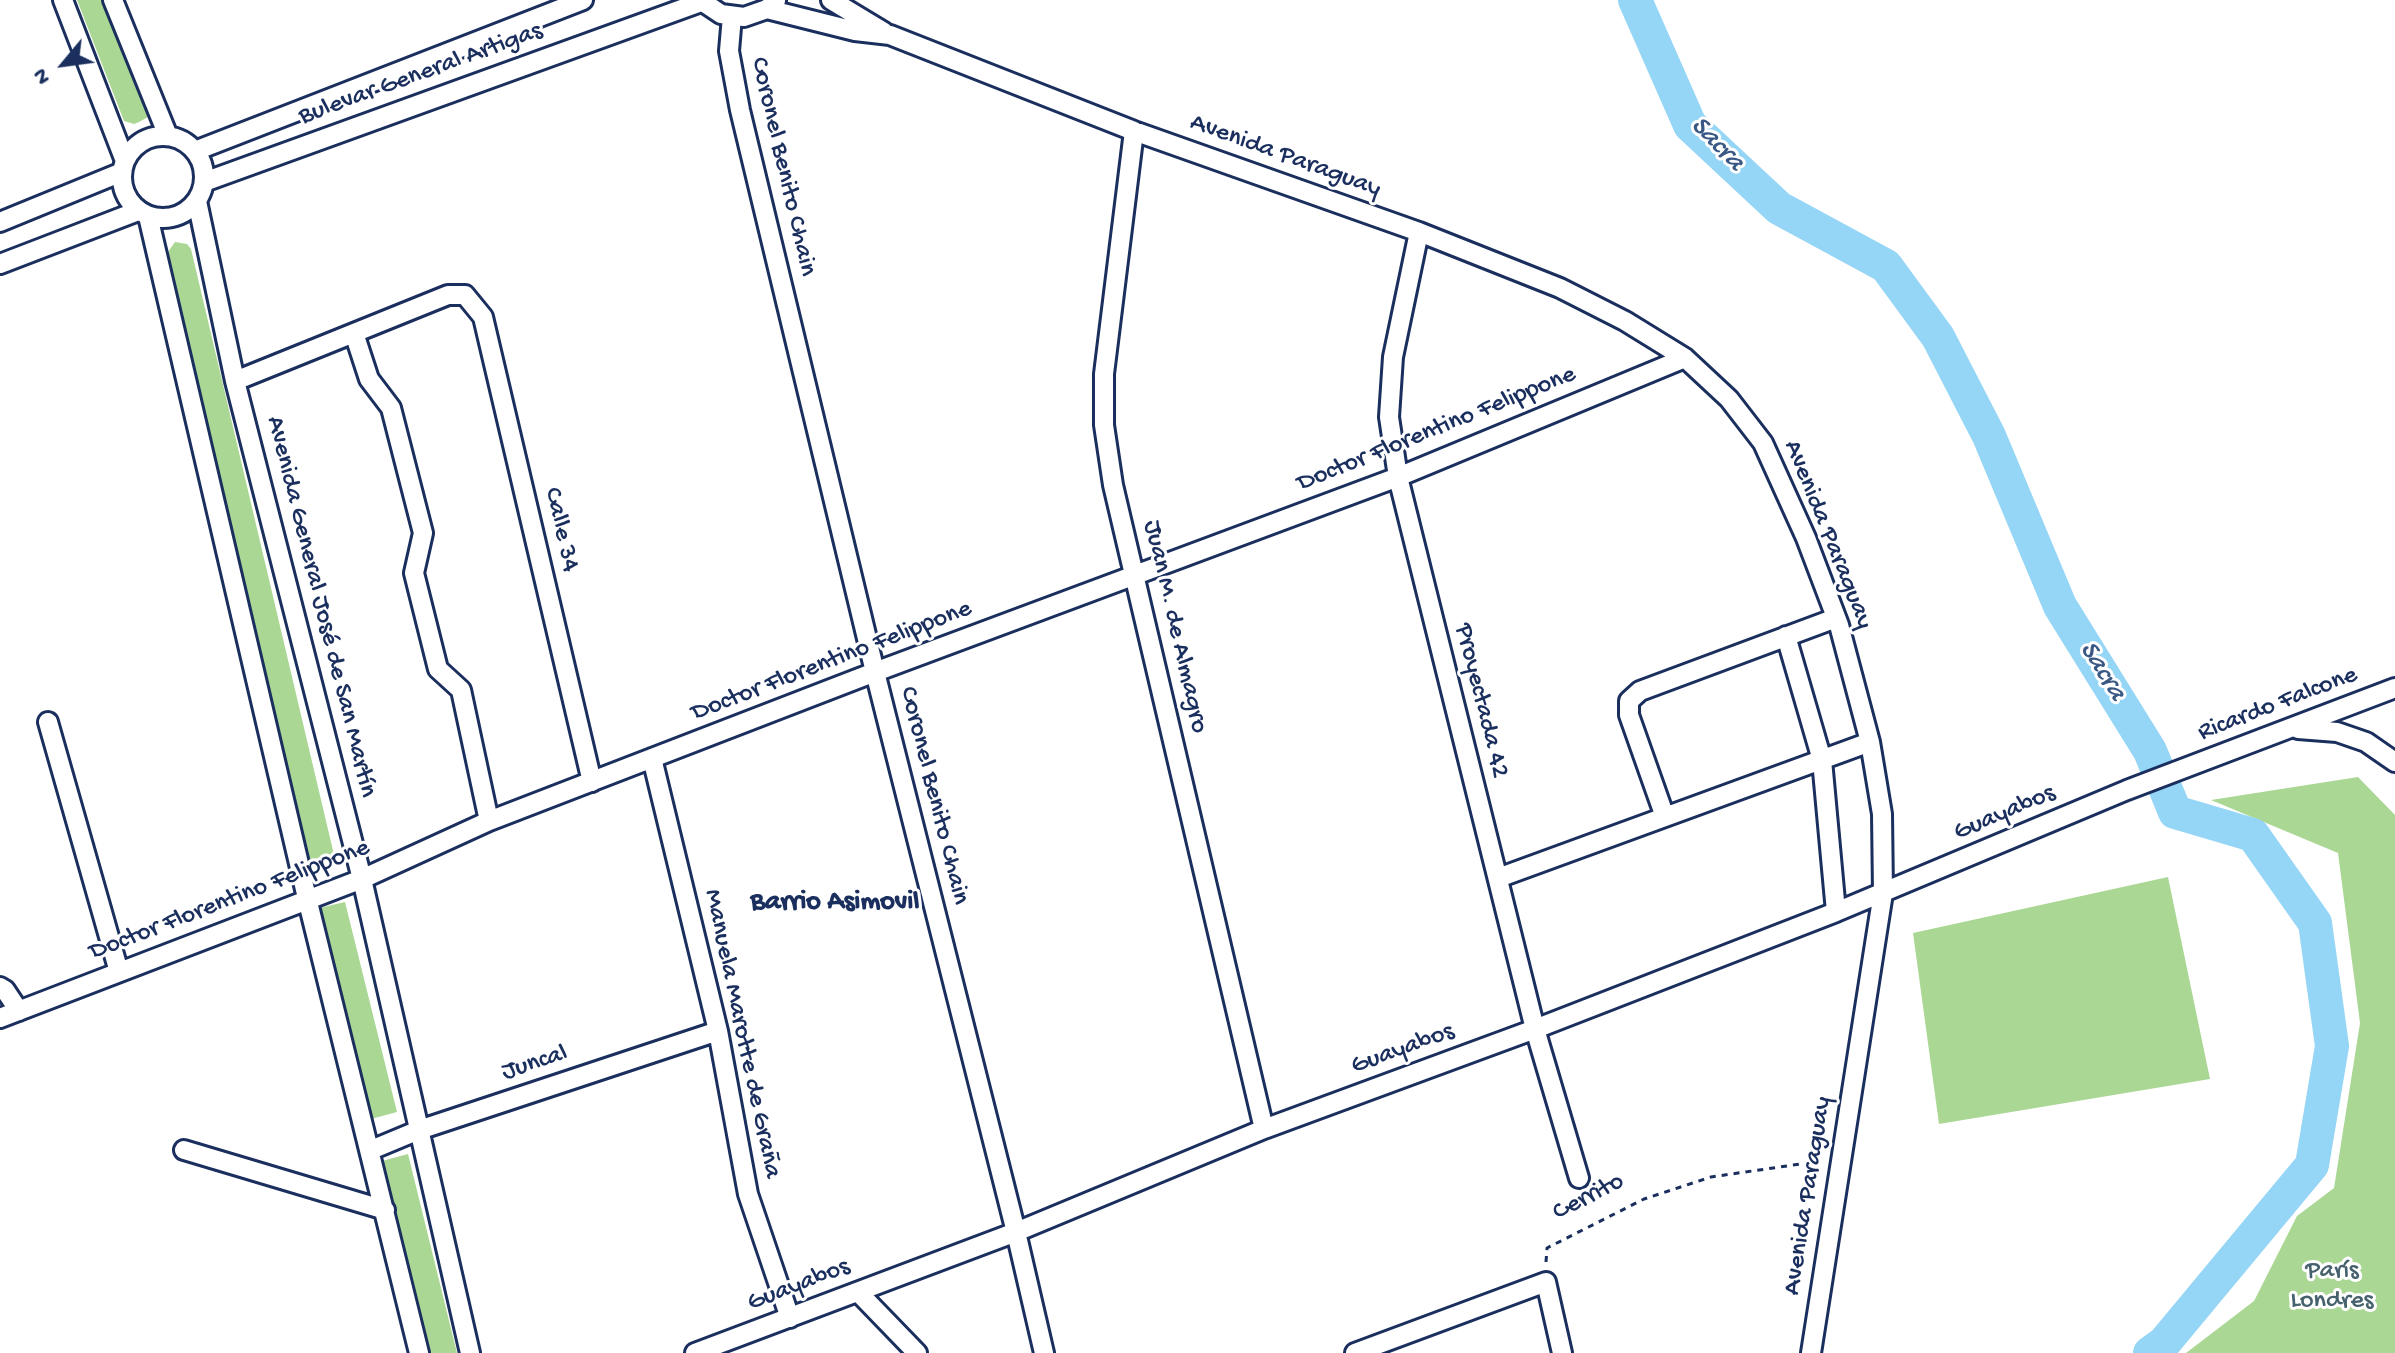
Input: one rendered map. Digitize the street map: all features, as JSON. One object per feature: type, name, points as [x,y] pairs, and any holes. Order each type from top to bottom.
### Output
[{"type":"street","points":[[63,0],[123,167],[124,193],[143,213],[419,1353]]},
{"type":"street","points":[[113,0],[168,136]]},
{"type":"street","name":"Bulevar General Artigas","points":[[195,151],[583,0]]},
{"type":"street","points":[[831,0],[890,35]]},
{"type":"street","points":[[701,1],[721,14],[744,17],[772,4]]},
{"type":"street","name":"Bulevar General Artigas","points":[[204,182],[701,1]]},
{"type":"street","name":"Avenida Paraguay","points":[[772,4],[855,31],[890,35],[1134,131],[1419,232],[1560,288],[1625,321],[1685,358],[1729,399],[1763,443],[1806,538],[1836,618],[1870,742],[1882,814],[1883,893],[1811,1353]]},
{"type":"street","name":"Coronel Benito Chain","points":[[732,16],[729,51],[732,73],[875,672],[1044,1353]]},
{"type":"street","name":"Juan M. de Almagro","points":[[1134,131],[1104,387],[1104,425],[1113,485],[1264,1129]]},
{"type":"street","points":[[0,222],[123,167],[130,152],[147,139],[168,136],[187,144],[195,151],[204,171],[204,182],[197,201],[190,209],[170,218],[143,213],[0,264]]},
{"type":"street","name":"Avenida General José de San Martín","points":[[197,201],[235,381],[362,879],[470,1353]]},
{"type":"street","name":"Proyectada 42","points":[[1419,232],[1393,357],[1389,417],[1398,477],[1535,1029],[1579,1178]]},
{"type":"street","name":"Calle 34","points":[[354,333],[448,295],[465,295],[483,317],[592,782]]},
{"type":"street","points":[[235,381],[354,333],[369,379],[391,408],[423,533],[414,573],[438,669],[461,690],[489,821]]},
{"type":"street","name":"Doctor Florentino Felippone","points":[[0,1018],[362,879],[489,821],[875,672],[1398,477],[1685,358]]},
{"type":"street","points":[[1665,817],[1629,715],[1629,701],[1640,691],[1836,618]]},
{"type":"street","points":[[1786,636],[1822,760],[1836,912]]},
{"type":"street","name":"Ricardo Falcone","points":[[2127,790],[2395,688]]},
{"type":"street","points":[[48,722],[119,972]]},
{"type":"street","points":[[2291,728],[2337,732],[2366,742],[2395,762]]},
{"type":"street","points":[[1498,878],[1870,742]]},
{"type":"street","name":"Manuela Marotte de Graña","points":[[652,758],[718,1031],[748,1194],[790,1318]]},
{"type":"street","name":"Guayabos","points":[[695,1353],[1016,1232],[1264,1129],[1535,1029],[1836,912],[2127,790]]},
{"type":"street","points":[[0,987],[19,1011]]},
{"type":"street","name":"Juncal","points":[[371,1150],[419,1130],[718,1031]]},
{"type":"street","points":[[184,1150],[385,1210]]},
{"type":"street","points":[[1355,1353],[1546,1282],[1562,1353]]},
{"type":"street","points":[[858,1292],[917,1353]]},
{"type":"path","name":"Cerrito","points":[[1546,1282],[1547,1248],[1644,1199],[1711,1177],[1840,1158]]},
{"type":"green space","points":[[77,0],[104,0],[148,117],[134,124],[124,121]]},
{"type":"green space","points":[[175,242],[187,244],[191,249],[335,859],[308,865],[170,265],[168,252]]},
{"type":"green space","name":"París Londres","points":[[2358,777],[2395,815],[2395,1353],[2186,1353],[2254,1301],[2297,1216],[2334,1188],[2360,1023],[2338,853],[2211,800]]},
{"type":"green space","points":[[2168,877],[2210,1079],[1939,1124],[1913,933]]},
{"type":"green space","points":[[345,902],[397,1112],[371,1119],[319,908]]},
{"type":"green space","points":[[408,1154],[457,1353],[430,1353],[382,1161]]},
{"type":"waterway","name":"Sacra","points":[[1635,0],[1690,125],[1779,208],[1886,266],[1938,337],[1989,436],[2060,606],[2150,751],[2175,812],[2253,835],[2315,923],[2332,1046],[2312,1165],[2164,1343],[2150,1353]]},
{"type":"district","name":"Barrio Asimovil","points":[[835,904]]}]
